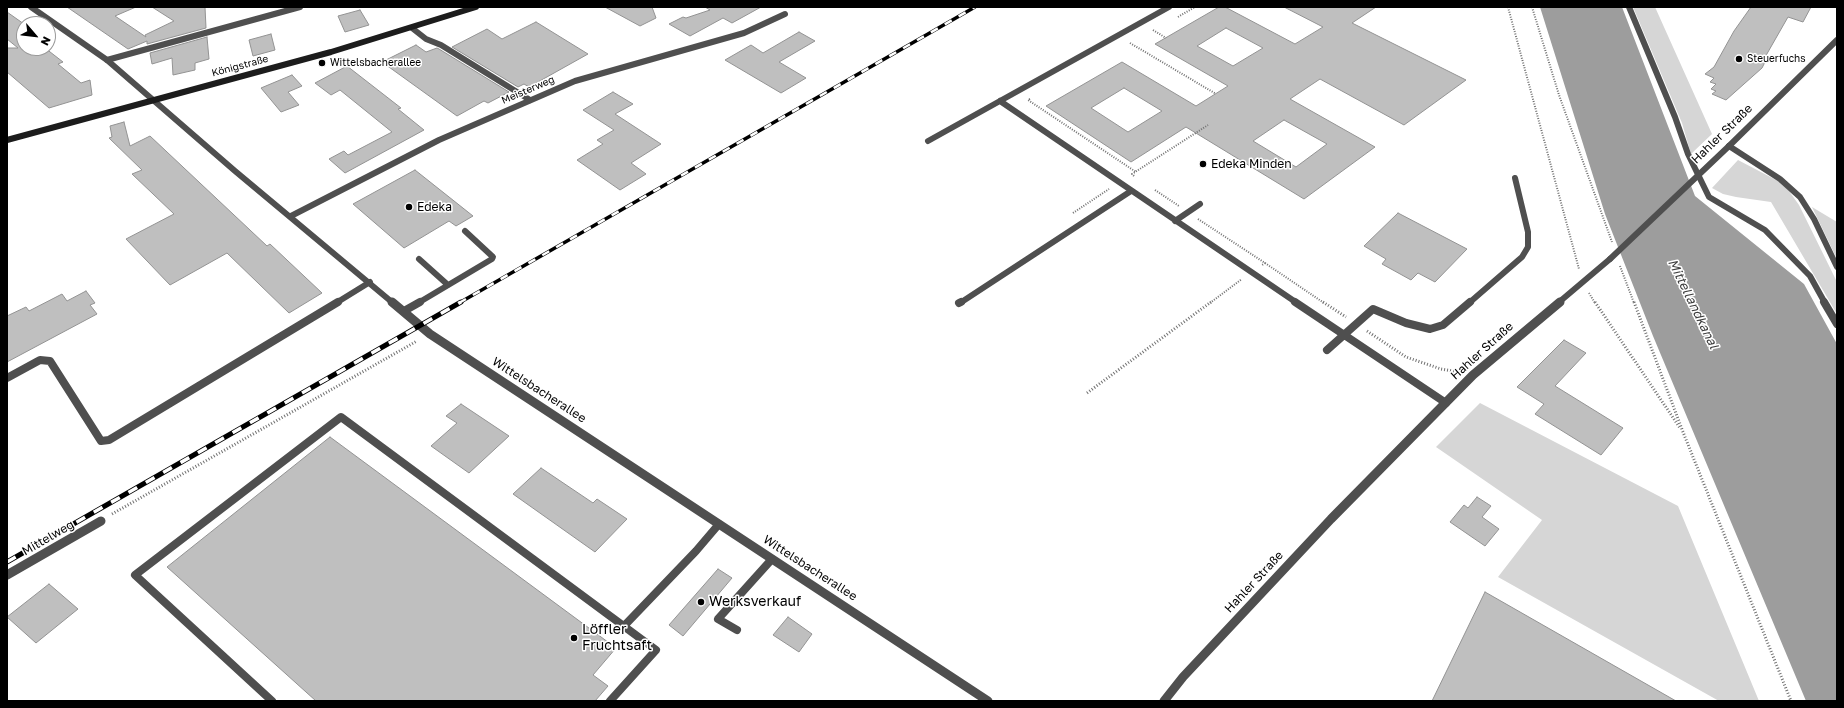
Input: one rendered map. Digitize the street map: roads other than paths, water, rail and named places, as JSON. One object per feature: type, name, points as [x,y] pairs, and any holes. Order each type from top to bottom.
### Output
[{"type":"main road","name":"Königstraße","points":[[7,140],[153,99],[331,52],[476,7]]},
{"type":"street","name":"Wittelsbacherallee","points":[[31,7],[107,60],[235,171],[370,282],[430,334],[988,701]]},
{"type":"street","points":[[107,60],[300,7]]},
{"type":"street","name":"Meisterweg","points":[[291,216],[439,140],[575,81],[744,33],[785,14]]},
{"type":"street","name":"Hahler Straße","points":[[1164,701],[1184,677],[1331,519],[1473,375],[1610,259],[1729,146],[1837,40]]},
{"type":"street","name":"Mittelweg","points":[[7,576],[101,521]]},
{"type":"lane","points":[[928,141],[1169,7]]},
{"type":"lane","points":[[1629,7],[1675,117],[1688,154],[1709,197],[1765,230],[1810,276],[1837,324]]},
{"type":"lane","points":[[412,28],[426,39],[442,45],[530,100]]},
{"type":"lane","points":[[1000,101],[1118,183],[1446,403]]},
{"type":"lane","points":[[1729,146],[1780,179],[1800,197],[1814,219],[1837,267]]},
{"type":"lane","points":[[1327,350],[1373,309],[1406,323],[1430,329],[1444,325],[1522,257],[1528,246],[1528,232],[1515,178]]},
{"type":"lane","points":[[959,303],[1131,191]]},
{"type":"lane","points":[[1175,221],[1200,204]]},
{"type":"lane","points":[[404,311],[492,259],[493,257],[465,231]]},
{"type":"lane","points":[[419,258],[448,285]]},
{"type":"lane","points":[[7,378],[40,360],[50,361],[101,441],[109,440],[370,282]]},
{"type":"lane","points":[[272,701],[135,575],[341,417],[656,650],[610,701]]},
{"type":"lane","points":[[624,626],[696,552],[719,524]]},
{"type":"lane","points":[[737,630],[718,619],[772,559]]},
{"type":"water","name":"Mittellandkanal","points":[[1540,7],[1622,7],[1695,196],[1804,284],[1837,344],[1837,701],[1806,701],[1653,336],[1605,214]]},
{"type":"railway","points":[[459,303],[975,7]]},
{"type":"railway","points":[[7,562],[461,302]]},
{"type":"place","name":"Steuerfuchs","points":[[1739,59]]},
{"type":"place","name":"Wittelsbacherallee","points":[[322,63]]},
{"type":"place","name":"Edeka Minden","points":[[1203,164]]},
{"type":"place","name":"Edeka","points":[[409,207]]},
{"type":"place","name":"Werksverkauf","points":[[701,602]]},
{"type":"place","name":"Löffler Fruchtsaft","points":[[574,638]]}]
